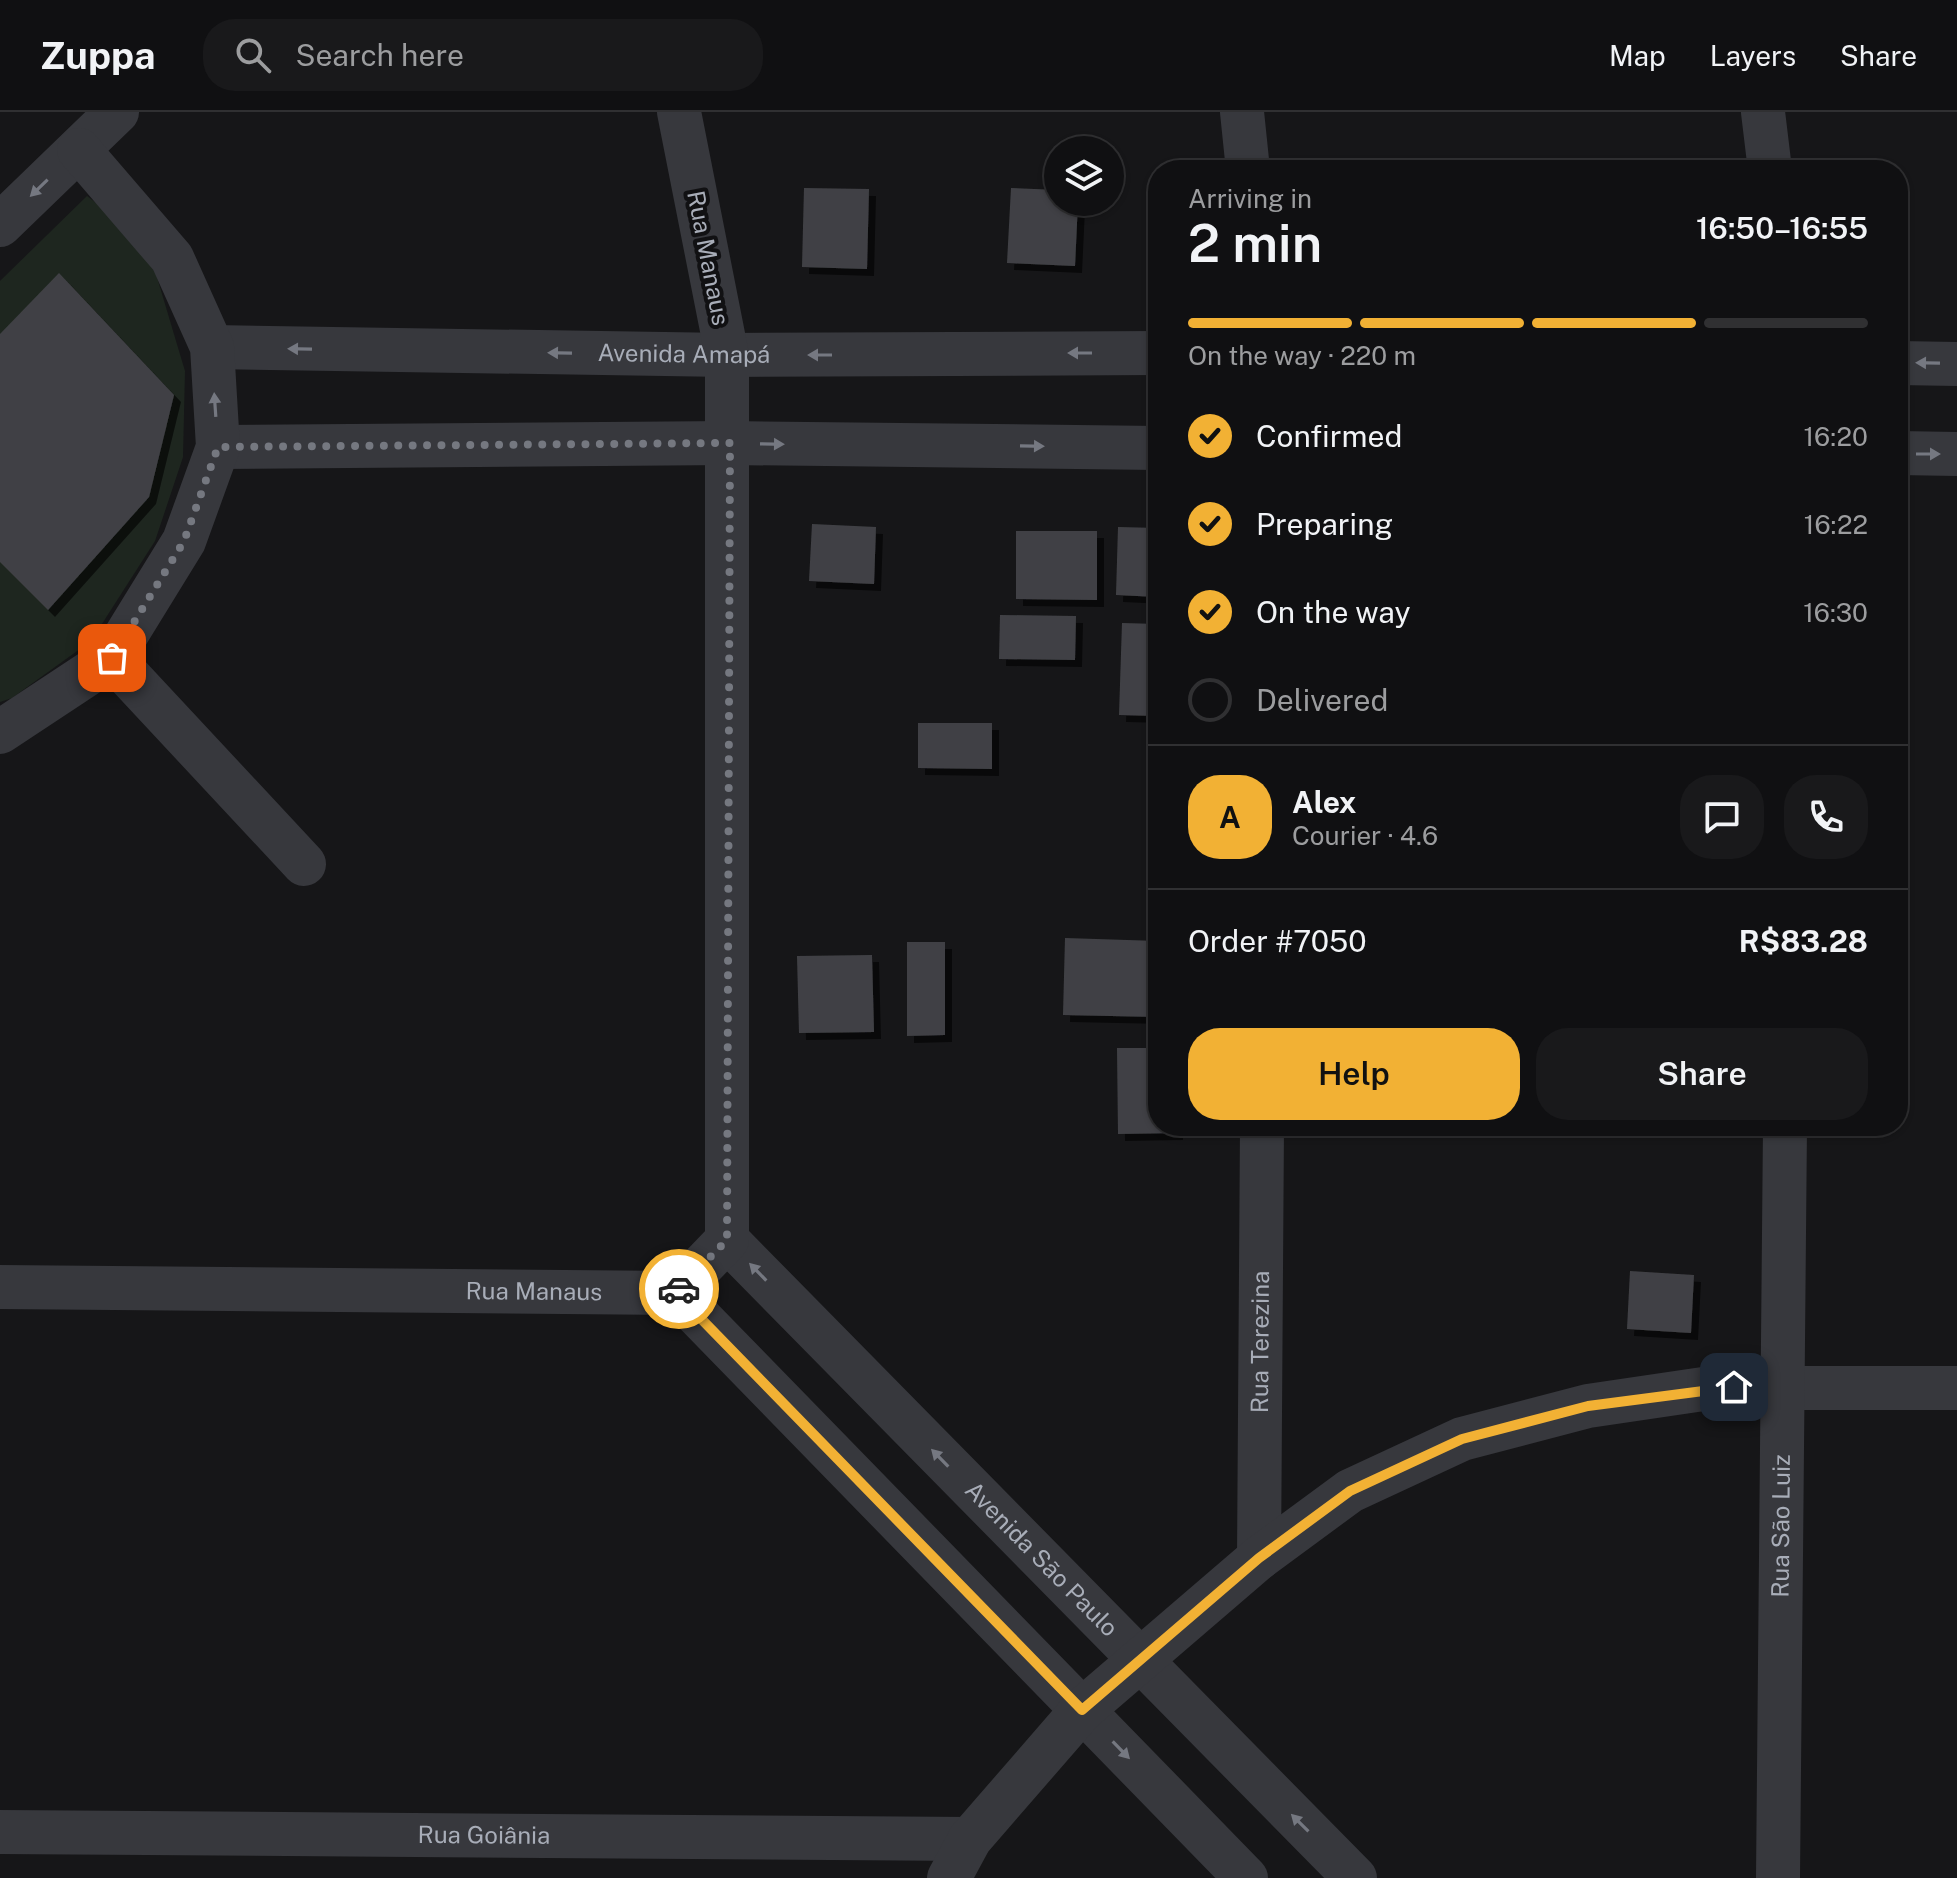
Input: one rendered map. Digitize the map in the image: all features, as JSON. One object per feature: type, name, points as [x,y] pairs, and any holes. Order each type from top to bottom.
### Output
[{"type":"street","points":[[0,225],[117,112]]},
{"type":"street","name":"Rua Manaus","points":[[679,112],[727,355],[730,443],[727,1240]]},
{"type":"street","points":[[1242,112],[1247,160]]},
{"type":"street","points":[[1763,112],[1769,160]]},
{"type":"street","points":[[0,732],[112,658],[184,541],[218,447],[212,347],[172,258],[79,150]]},
{"type":"street","name":"Avenida Amapá","points":[[212,347],[727,355],[1148,353]]},
{"type":"street","points":[[1908,363],[1957,364]]},
{"type":"street","points":[[218,447],[730,443],[1148,448]]},
{"type":"street","points":[[1908,453],[1957,454]]},
{"type":"street","points":[[112,658],[304,864]]},
{"type":"street","name":"Rua Terezina","points":[[1259,1558],[1262,1136]]},
{"type":"street","name":"Rua São Luiz","points":[[1778,1878],[1785,1136]]},
{"type":"street","points":[[727,1240],[676,1293],[1246,1878]]},
{"type":"street","name":"Avenida São Paulo","points":[[727,1240],[1355,1878]]},
{"type":"street","name":"Rua Manaus","points":[[0,1287],[676,1293]]},
{"type":"street","points":[[949,1878],[970,1839],[1082,1710],[1259,1558],[1350,1491],[1462,1439],[1588,1406],[1710,1388],[1957,1388]]},
{"type":"street","name":"Rua Goiânia","points":[[0,1832],[970,1839]]},
{"type":"shaded area","points":[[87,196],[129,228],[156,274],[185,371],[183,457],[155,541],[91,641],[12,698],[0,702],[0,281]]},
{"type":"building","points":[[804,188],[869,189],[867,269],[802,267]]},
{"type":"building","points":[[1011,188],[1044,189],[1044,216],[1077,216],[1075,266],[1007,263]]},
{"type":"building","points":[[59,273],[174,395],[149,497],[48,610],[0,562],[0,334]]},
{"type":"building","points":[[812,524],[876,527],[874,584],[809,581]]},
{"type":"building","points":[[1118,527],[1148,528],[1148,597],[1116,595]]},
{"type":"building","points":[[1016,531],[1097,531],[1097,600],[1016,599]]},
{"type":"building","points":[[1000,615],[1076,616],[1075,660],[999,659]]},
{"type":"building","points":[[1122,623],[1148,624],[1148,716],[1119,715]]},
{"type":"building","points":[[918,723],[992,723],[992,769],[918,768]]},
{"type":"building","points":[[1065,938],[1148,941],[1148,1017],[1063,1015]]},
{"type":"building","points":[[907,942],[945,942],[945,1035],[907,1036]]},
{"type":"building","points":[[872,955],[874,1032],[799,1033],[797,956]]},
{"type":"building","points":[[1117,1048],[1148,1048],[1148,1133],[1118,1134]]},
{"type":"building","points":[[1630,1271],[1694,1275],[1691,1333],[1627,1329]]},
{"type":"way so far","points":[[112,658],[184,541],[218,447],[730,443],[727,1240],[679,1289]]},
{"type":"route","points":[[679,1289],[676,1293],[1082,1710],[1259,1558],[1350,1491],[1462,1439],[1588,1406],[1734,1387]]}]
